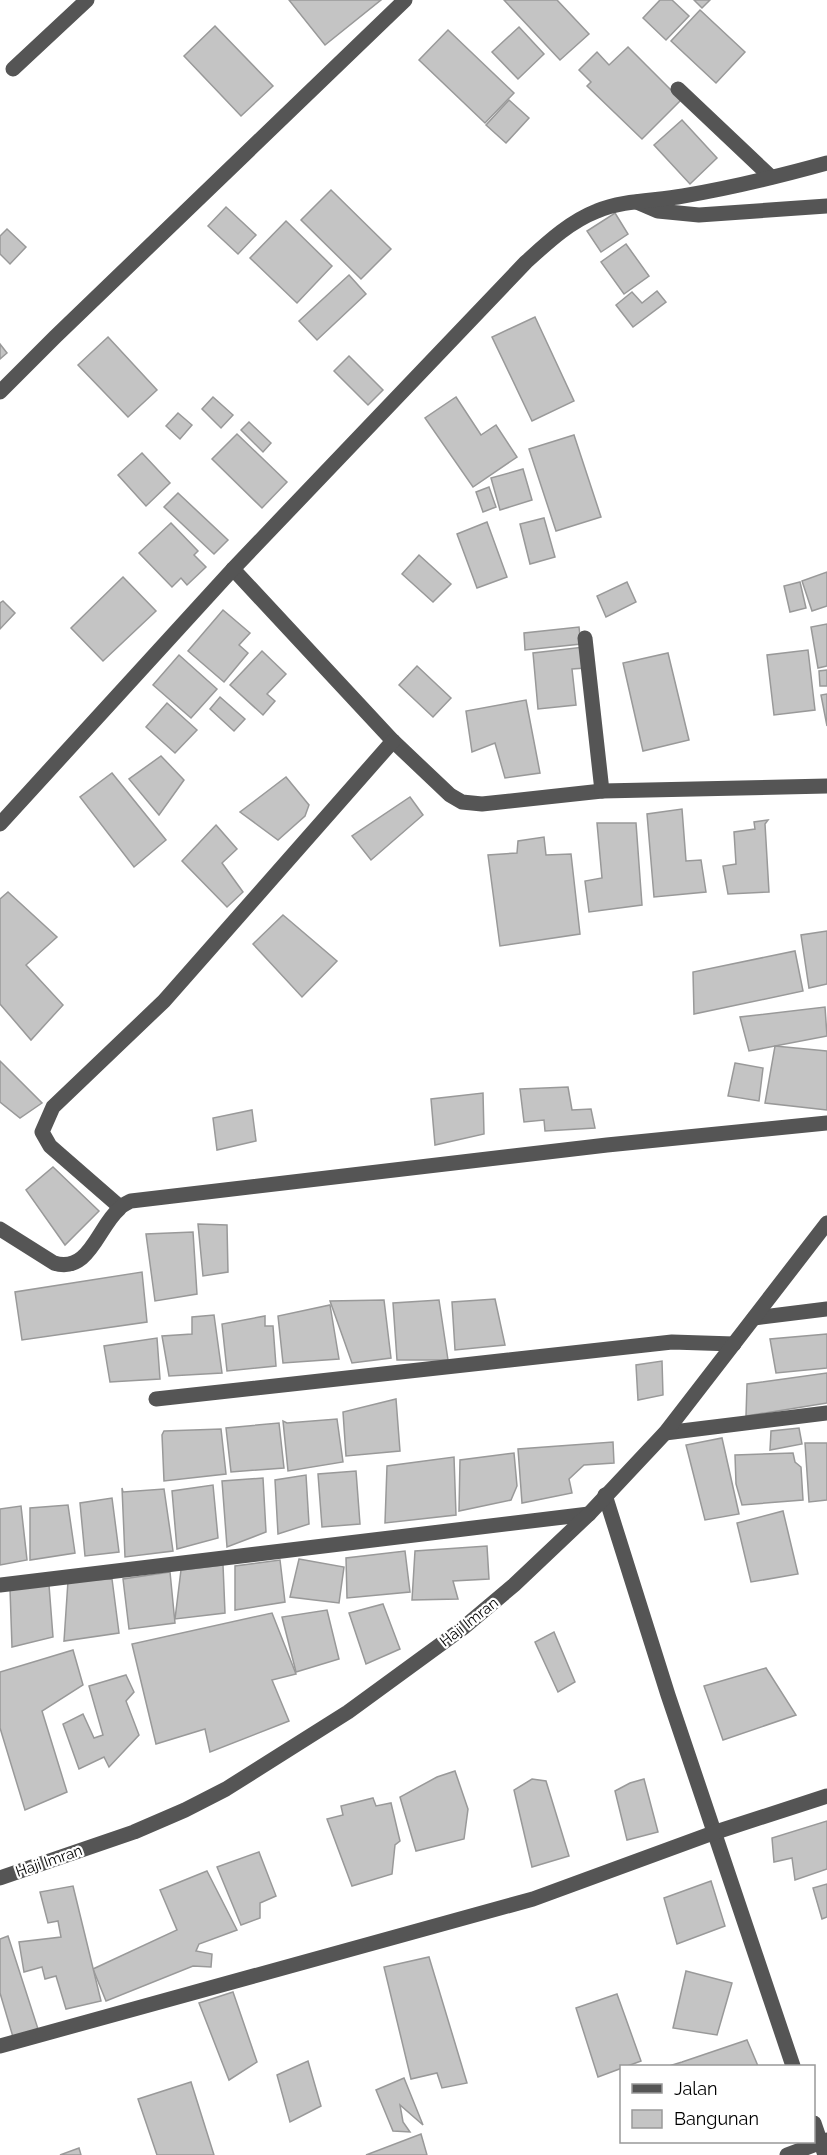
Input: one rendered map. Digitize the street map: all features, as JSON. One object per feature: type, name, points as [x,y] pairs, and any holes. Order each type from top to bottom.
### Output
[{"type":"street","points":[[13,69],[87,0]]},
{"type":"street","points":[[0,392],[405,0]]},
{"type":"street","points":[[678,89],[771,177]]},
{"type":"street","points":[[0,824],[233,569],[526,262],[551,239],[598,210],[703,193],[827,163]]},
{"type":"street","points":[[637,202],[658,211],[699,215],[827,206]]},
{"type":"street","points":[[233,569],[393,741],[450,795],[462,802],[482,804],[602,791],[827,786]]},
{"type":"street","points":[[585,638],[602,791]]},
{"type":"street","points":[[120,1207],[50,1146],[42,1132],[52,1107],[164,1001],[393,741]]},
{"type":"street","points":[[0,1229],[54,1263],[63,1266],[72,1265],[84,1257],[120,1207],[131,1201],[607,1144],[827,1123]]},
{"type":"street","name":"Haji Imran","points":[[0,1878],[134,1832],[226,1789],[348,1713],[463,1628],[514,1585],[589,1514],[665,1433],[827,1223]]},
{"type":"street","points":[[754,1318],[827,1309]]},
{"type":"street","points":[[156,1399],[672,1342],[734,1344]]},
{"type":"street","points":[[665,1433],[827,1413]]},
{"type":"street","points":[[605,1495],[713,1833],[792,2065]]},
{"type":"street","points":[[0,1585],[589,1514]]},
{"type":"street","points":[[0,2046],[533,1899],[713,1833],[827,1796]]},
{"type":"street","points":[[787,2155],[824,2146],[815,2127]]},
{"type":"building","points":[[289,0],[381,0],[325,45]]},
{"type":"building","points":[[504,0],[557,0],[589,34],[560,60]]},
{"type":"building","points":[[660,0],[672,0],[689,16],[666,40],[643,18]]},
{"type":"building","points":[[694,0],[710,0],[702,8]]},
{"type":"building","points":[[700,10],[745,52],[716,83],[671,41]]},
{"type":"building","points":[[215,26],[273,86],[241,116],[184,56]]},
{"type":"building","points":[[519,27],[544,54],[518,79],[492,52]]},
{"type":"building","points":[[448,30],[514,93],[485,123],[419,60]]},
{"type":"building","points":[[628,47],[681,100],[642,139],[587,86],[591,82],[579,70],[597,52],[609,65]]},
{"type":"building","points":[[509,100],[529,118],[506,143],[486,125]]},
{"type":"building","points":[[682,120],[717,158],[690,184],[654,145]]},
{"type":"building","points":[[331,190],[391,249],[361,279],[301,220]]},
{"type":"building","points":[[226,207],[256,235],[238,254],[208,226]]},
{"type":"building","points":[[615,213],[628,234],[601,252],[587,231]]},
{"type":"building","points":[[286,221],[332,266],[297,303],[250,258]]},
{"type":"building","points":[[7,229],[26,247],[10,264],[0,254],[0,236]]},
{"type":"building","points":[[626,244],[649,276],[624,294],[601,262]]},
{"type":"building","points":[[349,275],[366,294],[317,340],[299,321]]},
{"type":"building","points":[[657,291],[666,302],[633,327],[616,305],[632,292],[642,303]]},
{"type":"building","points":[[535,317],[574,401],[532,421],[492,337]]},
{"type":"building","points":[[108,337],[157,390],[128,417],[78,365]]},
{"type":"building","points":[[0,344],[7,353],[0,359]]},
{"type":"building","points":[[349,356],[383,390],[368,405],[334,371]]},
{"type":"building","points":[[213,397],[233,415],[221,428],[202,409]]},
{"type":"building","points":[[456,397],[481,435],[496,425],[517,457],[473,487],[425,418]]},
{"type":"building","points":[[178,413],[192,425],[180,439],[166,426]]},
{"type":"building","points":[[249,422],[271,443],[263,452],[241,430]]},
{"type":"building","points":[[237,434],[287,482],[262,508],[212,459]]},
{"type":"building","points":[[574,435],[601,517],[556,531],[529,449]]},
{"type":"building","points":[[142,453],[170,483],[146,506],[118,475]]},
{"type":"building","points":[[523,469],[532,500],[500,510],[491,478]]},
{"type":"building","points":[[489,487],[496,507],[483,512],[476,492]]},
{"type":"building","points":[[178,493],[228,540],[214,554],[164,507]]},
{"type":"building","points":[[544,518],[555,557],[530,564],[520,524]]},
{"type":"building","points":[[487,522],[507,577],[477,588],[457,534]]},
{"type":"building","points":[[171,523],[198,551],[194,555],[206,567],[187,585],[181,578],[172,587],[139,553]]},
{"type":"building","points":[[419,555],[451,584],[433,602],[402,574]]},
{"type":"building","points":[[827,572],[827,606],[812,611],[802,581]]},
{"type":"building","points":[[123,577],[156,611],[103,661],[71,628]]},
{"type":"building","points":[[627,582],[636,602],[606,617],[597,596]]},
{"type":"building","points":[[800,582],[806,608],[790,612],[784,586]]},
{"type":"building","points":[[3,601],[15,613],[0,629],[0,603]]},
{"type":"building","points":[[223,610],[250,633],[239,645],[248,653],[224,682],[188,651]]},
{"type":"building","points":[[827,624],[827,666],[818,668],[811,627]]},
{"type":"building","points":[[579,627],[581,644],[525,650],[524,633]]},
{"type":"building","points":[[584,647],[586,668],[572,669],[576,705],[538,709],[533,653]]},
{"type":"building","points":[[808,650],[815,710],[774,715],[767,655]]},
{"type":"building","points":[[262,651],[286,674],[267,694],[275,701],[263,715],[230,685]]},
{"type":"building","points":[[668,653],[689,740],[643,751],[623,663]]},
{"type":"building","points":[[179,655],[217,689],[191,718],[153,685]]},
{"type":"building","points":[[417,666],[451,698],[433,717],[399,685]]},
{"type":"building","points":[[827,670],[827,686],[820,686],[819,671]]},
{"type":"building","points":[[827,694],[827,726],[821,695]]},
{"type":"building","points":[[220,697],[245,719],[234,731],[210,709]]},
{"type":"building","points":[[526,700],[540,773],[505,778],[495,743],[472,752],[466,711]]},
{"type":"building","points":[[167,703],[197,730],[175,753],[146,727]]},
{"type":"building","points":[[161,756],[184,780],[159,815],[129,779]]},
{"type":"building","points":[[112,773],[166,840],[134,867],[80,797]]},
{"type":"building","points":[[286,777],[309,805],[305,816],[278,840],[240,812]]},
{"type":"building","points":[[410,797],[423,815],[371,860],[352,836]]},
{"type":"building","points":[[682,809],[686,861],[701,860],[706,892],[654,897],[647,814]]},
{"type":"building","points":[[768,820],[765,824],[769,892],[728,894],[723,866],[736,864],[734,832],[755,829],[754,822]]},
{"type":"building","points":[[597,823],[636,823],[642,905],[589,912],[585,881],[602,878]]},
{"type":"building","points":[[216,825],[237,849],[222,863],[243,892],[227,907],[182,861]]},
{"type":"building","points":[[544,837],[546,855],[571,854],[580,934],[500,946],[488,855],[517,853],[518,841]]},
{"type":"building","points":[[8,892],[57,937],[26,965],[63,1005],[31,1040],[0,1004],[0,899]]},
{"type":"building","points":[[283,915],[337,961],[302,997],[253,944]]},
{"type":"building","points":[[827,931],[827,984],[809,988],[801,935]]},
{"type":"building","points":[[795,951],[803,991],[694,1014],[693,972]]},
{"type":"building","points":[[825,1007],[827,1036],[749,1051],[740,1017]]},
{"type":"building","points":[[775,1046],[827,1051],[827,1110],[765,1103]]},
{"type":"building","points":[[0,1061],[42,1103],[20,1118],[0,1102]]},
{"type":"building","points":[[735,1063],[763,1068],[759,1101],[728,1096]]},
{"type":"building","points":[[568,1087],[572,1110],[591,1109],[595,1128],[545,1131],[544,1120],[524,1122],[520,1089]]},
{"type":"building","points":[[483,1093],[484,1134],[435,1145],[431,1099]]},
{"type":"building","points":[[252,1110],[256,1141],[217,1150],[213,1118]]},
{"type":"building","points":[[53,1167],[99,1211],[65,1245],[26,1190]]},
{"type":"building","points":[[198,1224],[227,1225],[228,1272],[203,1276]]},
{"type":"building","points":[[193,1232],[197,1294],[155,1301],[146,1234]]},
{"type":"building","points":[[142,1272],[147,1322],[22,1340],[15,1292]]},
{"type":"building","points":[[495,1299],[505,1345],[455,1350],[452,1302]]},
{"type":"building","points":[[384,1300],[391,1358],[352,1363],[330,1301]]},
{"type":"building","points":[[439,1300],[448,1360],[397,1360],[393,1303]]},
{"type":"building","points":[[330,1305],[339,1359],[283,1363],[278,1316]]},
{"type":"building","points":[[214,1315],[222,1373],[169,1376],[162,1336],[192,1334],[192,1317]]},
{"type":"building","points":[[265,1316],[265,1326],[273,1326],[276,1366],[227,1371],[222,1324]]},
{"type":"building","points":[[827,1334],[827,1368],[776,1373],[770,1339]]},
{"type":"building","points":[[157,1338],[160,1379],[110,1382],[104,1346]]},
{"type":"building","points":[[662,1361],[663,1395],[638,1400],[636,1365]]},
{"type":"building","points":[[827,1373],[827,1403],[746,1416],[747,1384]]},
{"type":"building","points":[[396,1399],[400,1451],[346,1456],[343,1412]]},
{"type":"building","points":[[337,1419],[343,1462],[288,1471],[283,1421],[287,1423]]},
{"type":"building","points":[[279,1423],[284,1468],[231,1472],[226,1428]]},
{"type":"building","points":[[799,1428],[802,1444],[770,1450],[771,1431]]},
{"type":"building","points":[[221,1429],[226,1474],[164,1481],[162,1435],[164,1431]]},
{"type":"building","points":[[722,1438],[739,1514],[705,1520],[686,1445]]},
{"type":"building","points":[[613,1442],[614,1463],[584,1465],[569,1479],[572,1493],[522,1503],[518,1449]]},
{"type":"building","points":[[805,1443],[827,1443],[827,1500],[809,1502]]},
{"type":"building","points":[[514,1453],[517,1486],[511,1500],[459,1511],[460,1460]]},
{"type":"building","points":[[793,1453],[795,1462],[801,1467],[803,1500],[742,1505],[736,1484],[735,1455]]},
{"type":"building","points":[[454,1457],[456,1515],[385,1523],[387,1466]]},
{"type":"building","points":[[356,1471],[360,1524],[322,1527],[318,1474]]},
{"type":"building","points":[[306,1475],[309,1524],[278,1534],[275,1480]]},
{"type":"building","points":[[263,1478],[266,1532],[227,1547],[222,1481]]},
{"type":"building","points":[[213,1485],[218,1538],[177,1549],[172,1491]]},
{"type":"building","points":[[122,1488],[123,1492],[164,1489],[173,1551],[125,1557]]},
{"type":"building","points":[[112,1498],[119,1552],[85,1556],[80,1503]]},
{"type":"building","points":[[68,1505],[75,1553],[30,1560],[30,1508]]},
{"type":"building","points":[[21,1506],[27,1560],[0,1565],[0,1509]]},
{"type":"building","points":[[783,1511],[798,1574],[751,1582],[737,1523]]},
{"type":"building","points":[[487,1546],[489,1579],[453,1581],[458,1599],[412,1600],[415,1551]]},
{"type":"building","points":[[405,1551],[410,1592],[347,1598],[346,1558]]},
{"type":"building","points":[[299,1559],[344,1567],[339,1603],[290,1597]]},
{"type":"building","points":[[280,1560],[285,1602],[235,1610],[235,1566]]},
{"type":"building","points":[[223,1565],[225,1613],[175,1619],[181,1570]]},
{"type":"building","points":[[170,1572],[175,1623],[129,1629],[123,1579]]},
{"type":"building","points":[[112,1579],[119,1633],[64,1641],[68,1581]]},
{"type":"building","points":[[49,1585],[53,1637],[12,1647],[10,1589]]},
{"type":"building","points":[[383,1604],[400,1649],[366,1664],[349,1613]]},
{"type":"building","points":[[327,1610],[339,1659],[296,1672],[282,1617]]},
{"type":"building","points":[[272,1613],[296,1674],[272,1680],[289,1721],[210,1752],[205,1729],[156,1744],[132,1644]]},
{"type":"building","points":[[554,1632],[575,1682],[558,1692],[535,1642]]},
{"type":"building","points":[[73,1650],[83,1685],[42,1711],[67,1792],[25,1810],[0,1728],[0,1672]]},
{"type":"building","points":[[766,1668],[796,1715],[723,1740],[704,1686]]},
{"type":"building","points":[[126,1675],[134,1692],[126,1701],[139,1735],[109,1767],[104,1757],[79,1769],[63,1724],[83,1714],[94,1738],[103,1735],[89,1686]]},
{"type":"building","points":[[455,1771],[468,1809],[464,1839],[416,1851],[400,1797],[437,1777]]},
{"type":"building","points":[[532,1779],[546,1781],[569,1856],[532,1867],[514,1790]]},
{"type":"building","points":[[644,1779],[658,1832],[627,1840],[615,1791]]},
{"type":"building","points":[[373,1798],[376,1806],[391,1803],[400,1841],[395,1845],[392,1874],[352,1886],[327,1819],[343,1815],[341,1806]]},
{"type":"building","points":[[827,1821],[827,1869],[795,1880],[792,1858],[774,1862],[772,1838]]},
{"type":"building","points":[[259,1852],[276,1896],[260,1903],[260,1918],[241,1925],[217,1867]]},
{"type":"building","points":[[207,1871],[237,1930],[199,1944],[196,1951],[212,1954],[211,1967],[193,1966],[106,2001],[93,1969],[177,1930],[160,1890]]},
{"type":"building","points":[[711,1881],[725,1926],[677,1944],[664,1898]]},
{"type":"building","points":[[827,1884],[827,1917],[822,1919],[813,1888]]},
{"type":"building","points":[[73,1886],[101,2001],[66,2009],[56,1976],[45,1979],[42,1967],[24,1972],[19,1942],[61,1937],[58,1921],[48,1923],[40,1892]]},
{"type":"building","points":[[8,1936],[38,2029],[13,2037],[0,1993],[0,1939]]},
{"type":"building","points":[[429,1957],[467,2083],[442,2088],[437,2073],[411,2079],[384,1967]]},
{"type":"building","points":[[686,1971],[732,1983],[717,2035],[673,2028]]},
{"type":"building","points":[[233,1992],[257,2062],[229,2080],[199,2003]]},
{"type":"building","points":[[617,1994],[641,2061],[630,2065],[620,2065],[620,2069],[598,2077],[576,2008]]},
{"type":"building","points":[[747,2040],[758,2065],[672,2065]]},
{"type":"building","points":[[308,2061],[321,2106],[290,2122],[277,2075]]},
{"type":"building","points":[[404,2078],[423,2125],[400,2105],[403,2122],[410,2132],[393,2131],[376,2090]]},
{"type":"building","points":[[191,2082],[214,2155],[157,2155],[138,2099]]},
{"type":"building","points":[[421,2134],[427,2155],[366,2155]]},
{"type":"building","points":[[79,2148],[81,2155],[60,2155]]}]
